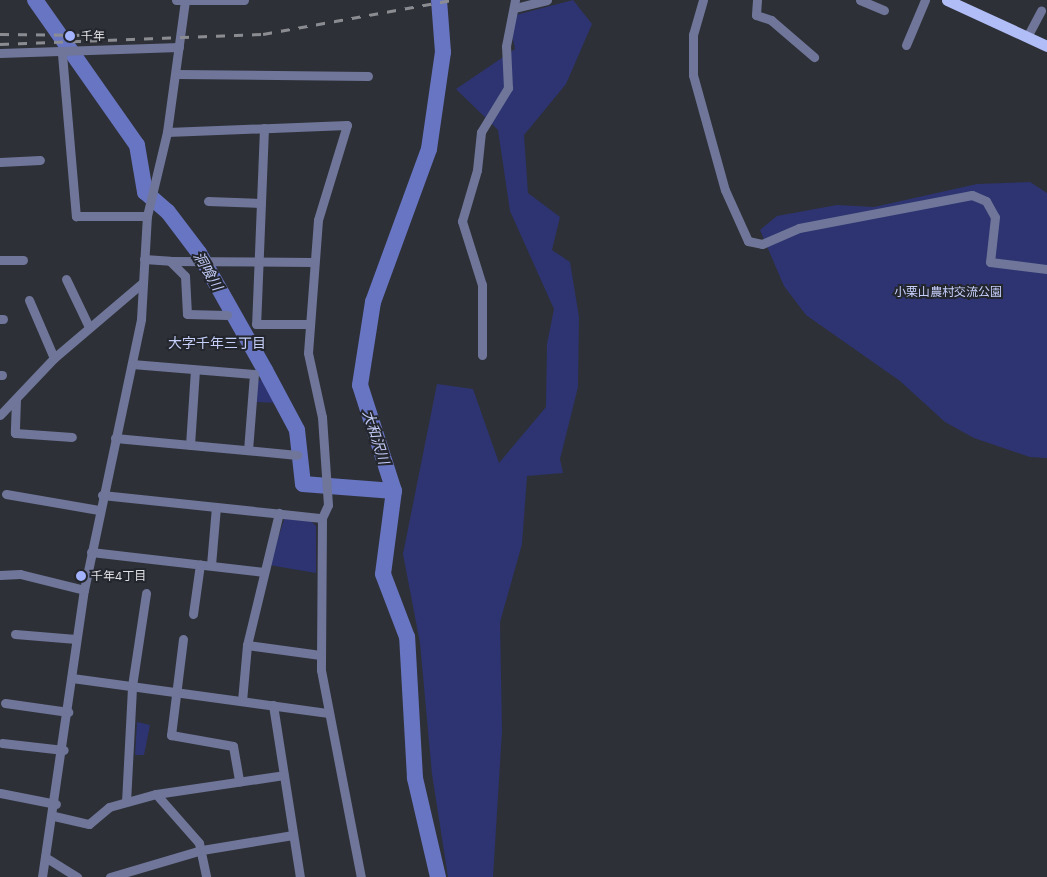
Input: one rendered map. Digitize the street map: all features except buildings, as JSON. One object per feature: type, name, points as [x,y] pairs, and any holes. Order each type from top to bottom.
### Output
[{"type":"main road","points":[[947,0],[1047,46]]},
{"type":"street","points":[[42,877],[64,750],[76,639],[84,590],[102,495],[132,364],[142,283],[147,216],[167,132],[176,74],[182,0],[244,0]]},
{"type":"street","points":[[482,355],[482,285],[462,221],[477,170],[482,132],[508,88],[506,46],[515,4],[547,0]]},
{"type":"street","points":[[703,0],[692,35],[693,75],[726,190],[748,241],[762,244],[799,228],[972,195],[986,201],[995,217],[990,262],[1047,269]]},
{"type":"street","points":[[757,0],[756,15],[771,20],[814,57]]},
{"type":"street","points":[[860,0],[884,10]]},
{"type":"street","points":[[906,45],[925,0]]},
{"type":"street","points":[[1027,37],[1041,11]]},
{"type":"street","points":[[0,53],[62,54],[179,47]]},
{"type":"street","points":[[62,54],[76,216],[147,216]]},
{"type":"street","points":[[176,74],[368,76]]},
{"type":"street","points":[[167,132],[347,125],[318,220],[313,262],[308,353],[322,417],[328,505],[322,518],[320,655],[329,714],[360,877]]},
{"type":"street","points":[[264,128],[256,324],[309,324]]},
{"type":"street","points":[[0,162],[40,160]]},
{"type":"street","points":[[208,201],[261,203]]},
{"type":"street","points":[[144,259],[170,261],[258,259],[313,262]]},
{"type":"street","points":[[0,260],[23,260]]},
{"type":"street","points":[[170,261],[185,276],[187,314],[227,315]]},
{"type":"street","points":[[66,279],[90,327]]},
{"type":"street","points":[[0,415],[54,358],[142,283]]},
{"type":"street","points":[[29,300],[54,358]]},
{"type":"street","points":[[132,364],[254,374],[248,450]]},
{"type":"street","points":[[190,445],[195,370]]},
{"type":"street","points":[[16,399],[15,433],[72,436]]},
{"type":"street","points":[[115,438],[297,455]]},
{"type":"street","points":[[6,494],[99,510]]},
{"type":"street","points":[[102,495],[322,518]]},
{"type":"street","points":[[211,565],[216,507]]},
{"type":"street","points":[[242,700],[247,645],[279,513]]},
{"type":"street","points":[[91,552],[264,572]]},
{"type":"street","points":[[193,614],[200,564]]},
{"type":"street","points":[[0,575],[20,574],[84,590]]},
{"type":"street","points":[[126,802],[132,686],[146,593]]},
{"type":"street","points":[[15,634],[76,639]]},
{"type":"street","points":[[183,640],[171,735],[233,746],[239,781]]},
{"type":"street","points":[[247,645],[320,655]]},
{"type":"street","points":[[72,678],[242,700],[329,714]]},
{"type":"street","points":[[5,703],[68,712]]},
{"type":"street","points":[[273,705],[300,877]]},
{"type":"street","points":[[2,743],[64,750]]},
{"type":"street","points":[[54,816],[90,824],[110,807],[156,794],[284,775]]},
{"type":"street","points":[[0,793],[56,804]]},
{"type":"street","points":[[156,794],[202,850],[206,877]]},
{"type":"street","points":[[110,877],[131,874],[202,850],[293,835]]},
{"type":"street","points":[[45,857],[78,877]]},
{"type":"green space","points":[[573,0],[592,24],[566,84],[524,135],[528,193],[560,217],[552,250],[570,262],[579,317],[578,387],[560,459],[563,473],[527,476],[522,544],[500,622],[502,731],[493,877],[448,877],[432,774],[420,643],[403,554],[437,384],[473,389],[499,463],[546,407],[547,344],[554,309],[510,211],[498,130],[456,89],[515,49],[508,17]]},
{"type":"green space","name":"小栗山農村交流公園","points":[[1030,182],[1047,193],[1047,458],[1030,457],[974,438],[945,422],[900,381],[806,315],[784,286],[760,230],[777,216],[837,205],[874,207],[977,184]]},
{"type":"green space","points":[[257,380],[269,381],[279,403],[256,402]]},
{"type":"green space","points":[[285,517],[310,520],[316,526],[316,573],[269,565]]},
{"type":"green space","points":[[137,722],[150,725],[144,755],[135,755]]},
{"type":"waterway","name":"洞喰川","points":[[35,0],[137,145],[145,192],[168,212],[199,253],[265,370],[297,430],[303,484],[394,491]]},
{"type":"waterway","name":"大和沢川","points":[[438,877],[415,778],[407,637],[383,574],[394,491],[360,385],[373,302],[429,149],[443,52],[439,0]]},
{"type":"railway","points":[[0,44],[263,34],[452,0]]},
{"type":"railway","points":[[0,34],[95,35]]},
{"type":"place","name":"千年","points":[[70,36]]},
{"type":"place","name":"千年4丁目","points":[[81,576]]},
{"type":"district","name":"大字千年三丁目","points":[[217,343]]}]
